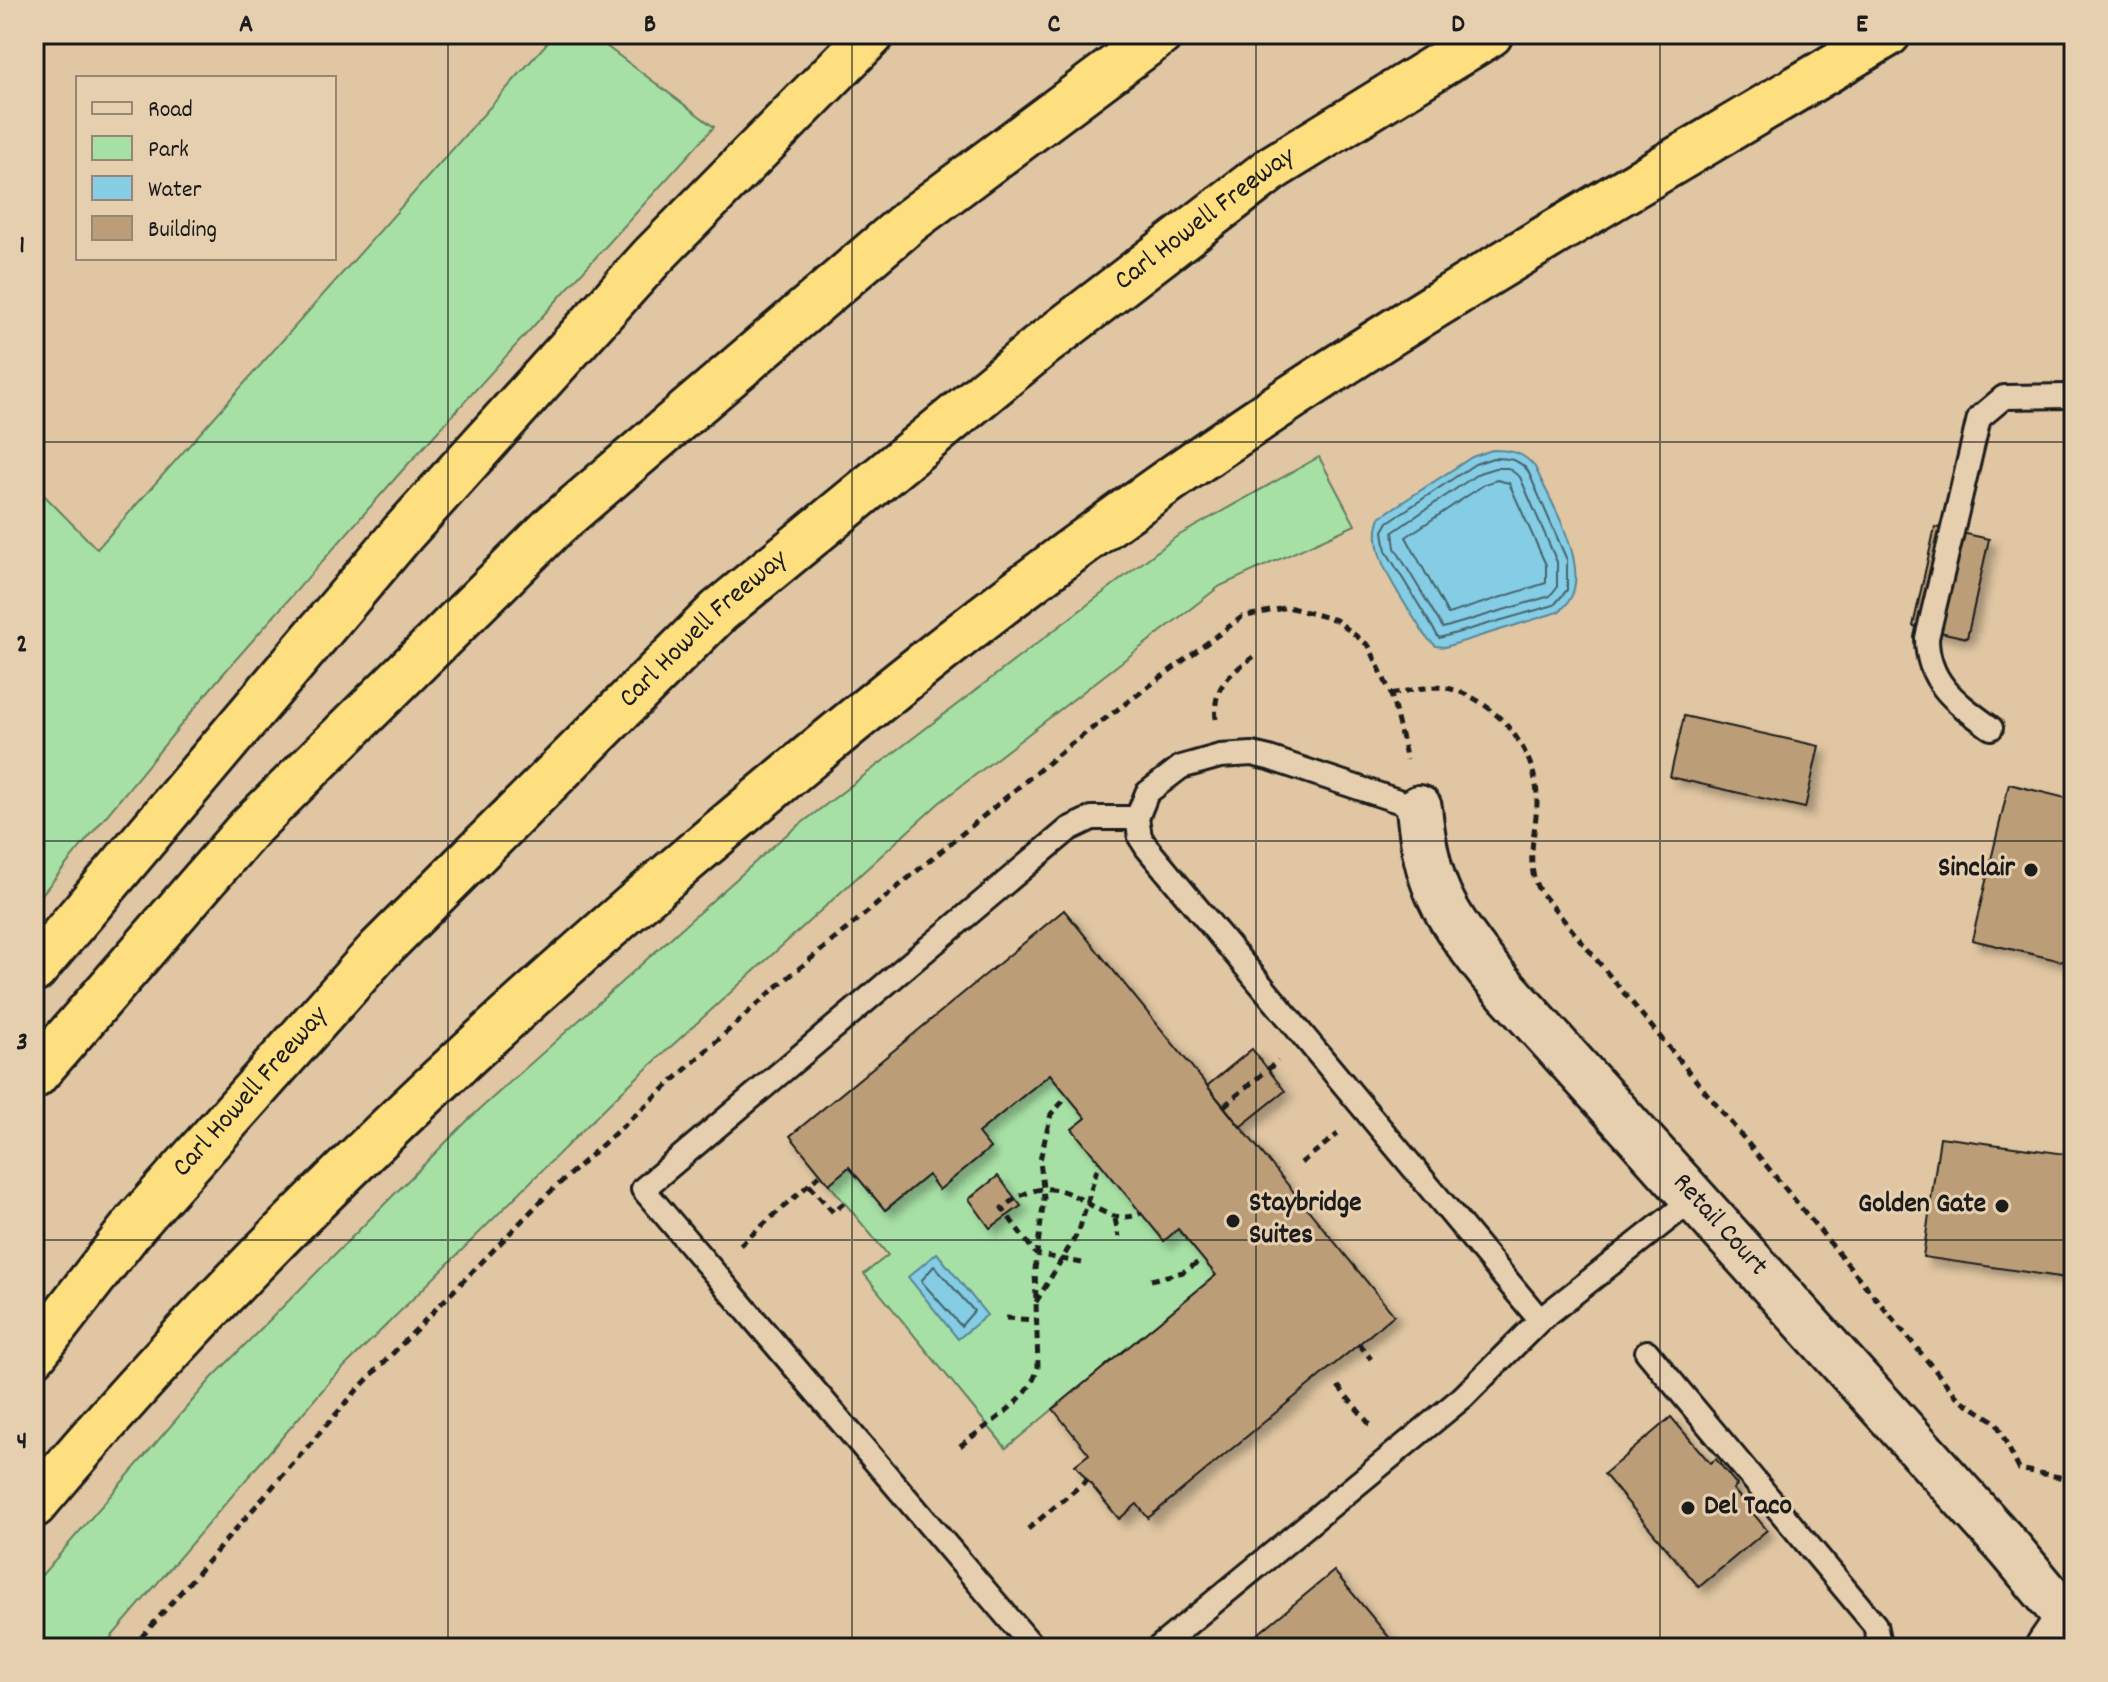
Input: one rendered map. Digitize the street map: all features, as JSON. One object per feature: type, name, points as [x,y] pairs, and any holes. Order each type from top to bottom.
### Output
[{"type":"highway","points":[[34,970],[402,534],[652,257],[872,34]]},
{"type":"highway","points":[[34,1076],[249,828],[555,525],[911,220],[1160,34]]},
{"type":"highway","name":"Carl Howell Freeway","points":[[34,1354],[136,1223],[379,950],[719,611],[1041,346],[1274,167],[1490,34]]},
{"type":"highway","points":[[34,1505],[295,1222],[450,1070],[601,933],[850,720],[1019,590],[1242,431],[1453,298],[1888,34]]},
{"type":"street","name":"Retail Court","points":[[1419,808],[1430,878],[1463,937],[1693,1199],[2010,1549],[2063,1626]]},
{"type":"lane","points":[[1991,728],[1946,691],[1929,664],[1927,638],[1937,594],[1979,418],[2004,397],[2068,396]]},
{"type":"lane","points":[[1419,808],[1252,754],[1199,760],[1159,782],[1140,803],[1137,818],[1140,837],[1147,848],[1540,1320]]},
{"type":"lane","points":[[1034,1648],[643,1189],[1069,829],[1092,818],[1137,818]]},
{"type":"lane","points":[[1158,1648],[1463,1397],[1540,1320],[1693,1199]]},
{"type":"lane","points":[[1647,1352],[1875,1625],[1880,1648]]},
{"type":"path","points":[[1220,756],[1214,707],[1219,686],[1257,654]]},
{"type":"path","points":[[1391,694],[1435,687],[1449,689],[1478,700],[1504,721],[1525,754],[1537,786],[1531,873],[1539,890],[1958,1398],[1996,1422],[2005,1433],[2019,1469],[2074,1480]]},
{"type":"path","points":[[1224,1106],[1282,1058]]},
{"type":"path","points":[[960,1446],[1032,1387],[1038,1367],[1036,1254],[1042,1189],[1040,1160],[1051,1114],[1068,1096]]},
{"type":"path","points":[[1036,1303],[1079,1231],[1099,1162]]},
{"type":"path","points":[[771,1217],[821,1174]]},
{"type":"path","points":[[809,1185],[833,1212],[845,1202]]},
{"type":"path","points":[[1082,1263],[1036,1254],[1002,1208],[1026,1190],[1042,1189],[1088,1201],[1115,1218],[1126,1219],[1141,1213]]},
{"type":"path","points":[[1115,1218],[1119,1237]]},
{"type":"path","points":[[1151,1280],[1183,1272],[1203,1259]]},
{"type":"path","points":[[1006,1318],[1036,1320]]},
{"type":"path","points":[[1359,1344],[1371,1359]]},
{"type":"path","points":[[1338,1386],[1393,1454]]},
{"type":"path","points":[[1028,1529],[1087,1480]]},
{"type":"green space","points":[[555,34],[590,34],[714,127],[400,473],[216,682],[34,904],[34,485],[97,549]]},
{"type":"green space","points":[[1319,457],[1355,525],[1220,586],[939,803],[621,1092],[331,1380],[102,1648],[34,1648],[34,1584],[212,1378],[470,1118],[781,839],[1176,537]]},
{"type":"green space","points":[[1050,1074],[1086,1118],[1073,1129],[1164,1240],[1178,1229],[1216,1275],[1006,1448],[864,1274],[888,1255],[829,1184],[849,1167],[886,1210],[928,1175],[939,1189],[990,1148],[978,1133]]},
{"type":"water","points":[[1492,450],[1516,453],[1535,467],[1569,542],[1575,582],[1570,599],[1558,612],[1445,647],[1436,646],[1425,636],[1398,594],[1383,563],[1377,532],[1380,517],[1472,457]]},
{"type":"water","points":[[937,1253],[987,1315],[958,1339],[908,1277]]},
{"type":"building","points":[[1935,527],[1989,539],[1967,638],[1913,626]]},
{"type":"building","points":[[1684,716],[1819,746],[1805,808],[1670,777]]},
{"type":"building","name":"Sinclair","points":[[2009,784],[2074,800],[2074,964],[1972,940]]},
{"type":"building","name":"Staybridge Suites","points":[[1064,910],[1394,1315],[1148,1518],[1137,1504],[1119,1519],[1075,1465],[1089,1454],[1053,1409],[1216,1275],[1178,1229],[1164,1241],[1072,1129],[1086,1118],[1050,1074],[978,1133],[990,1148],[939,1190],[928,1175],[885,1210],[849,1167],[829,1184],[790,1136]]},
{"type":"building","points":[[1252,1049],[1285,1091],[1240,1127],[1207,1086]]},
{"type":"building","name":"Golden Gate","points":[[1940,1137],[2074,1155],[2074,1279],[1923,1257]]},
{"type":"building","points":[[998,1176],[1021,1206],[990,1228],[969,1199]]},
{"type":"building","points":[[1671,1417],[1710,1463],[1716,1459],[1737,1485],[1733,1489],[1767,1530],[1699,1587],[1604,1474]]},
{"type":"building","points":[[1334,1571],[1393,1642],[1386,1648],[1241,1648]]},
{"type":"place","name":"Sinclair","points":[[2031,870]]},
{"type":"place","name":"Golden Gate","points":[[2002,1206]]},
{"type":"place","name":"Staybridge Suites","points":[[1233,1221]]},
{"type":"place","name":"Del Taco","points":[[1688,1508]]}]
